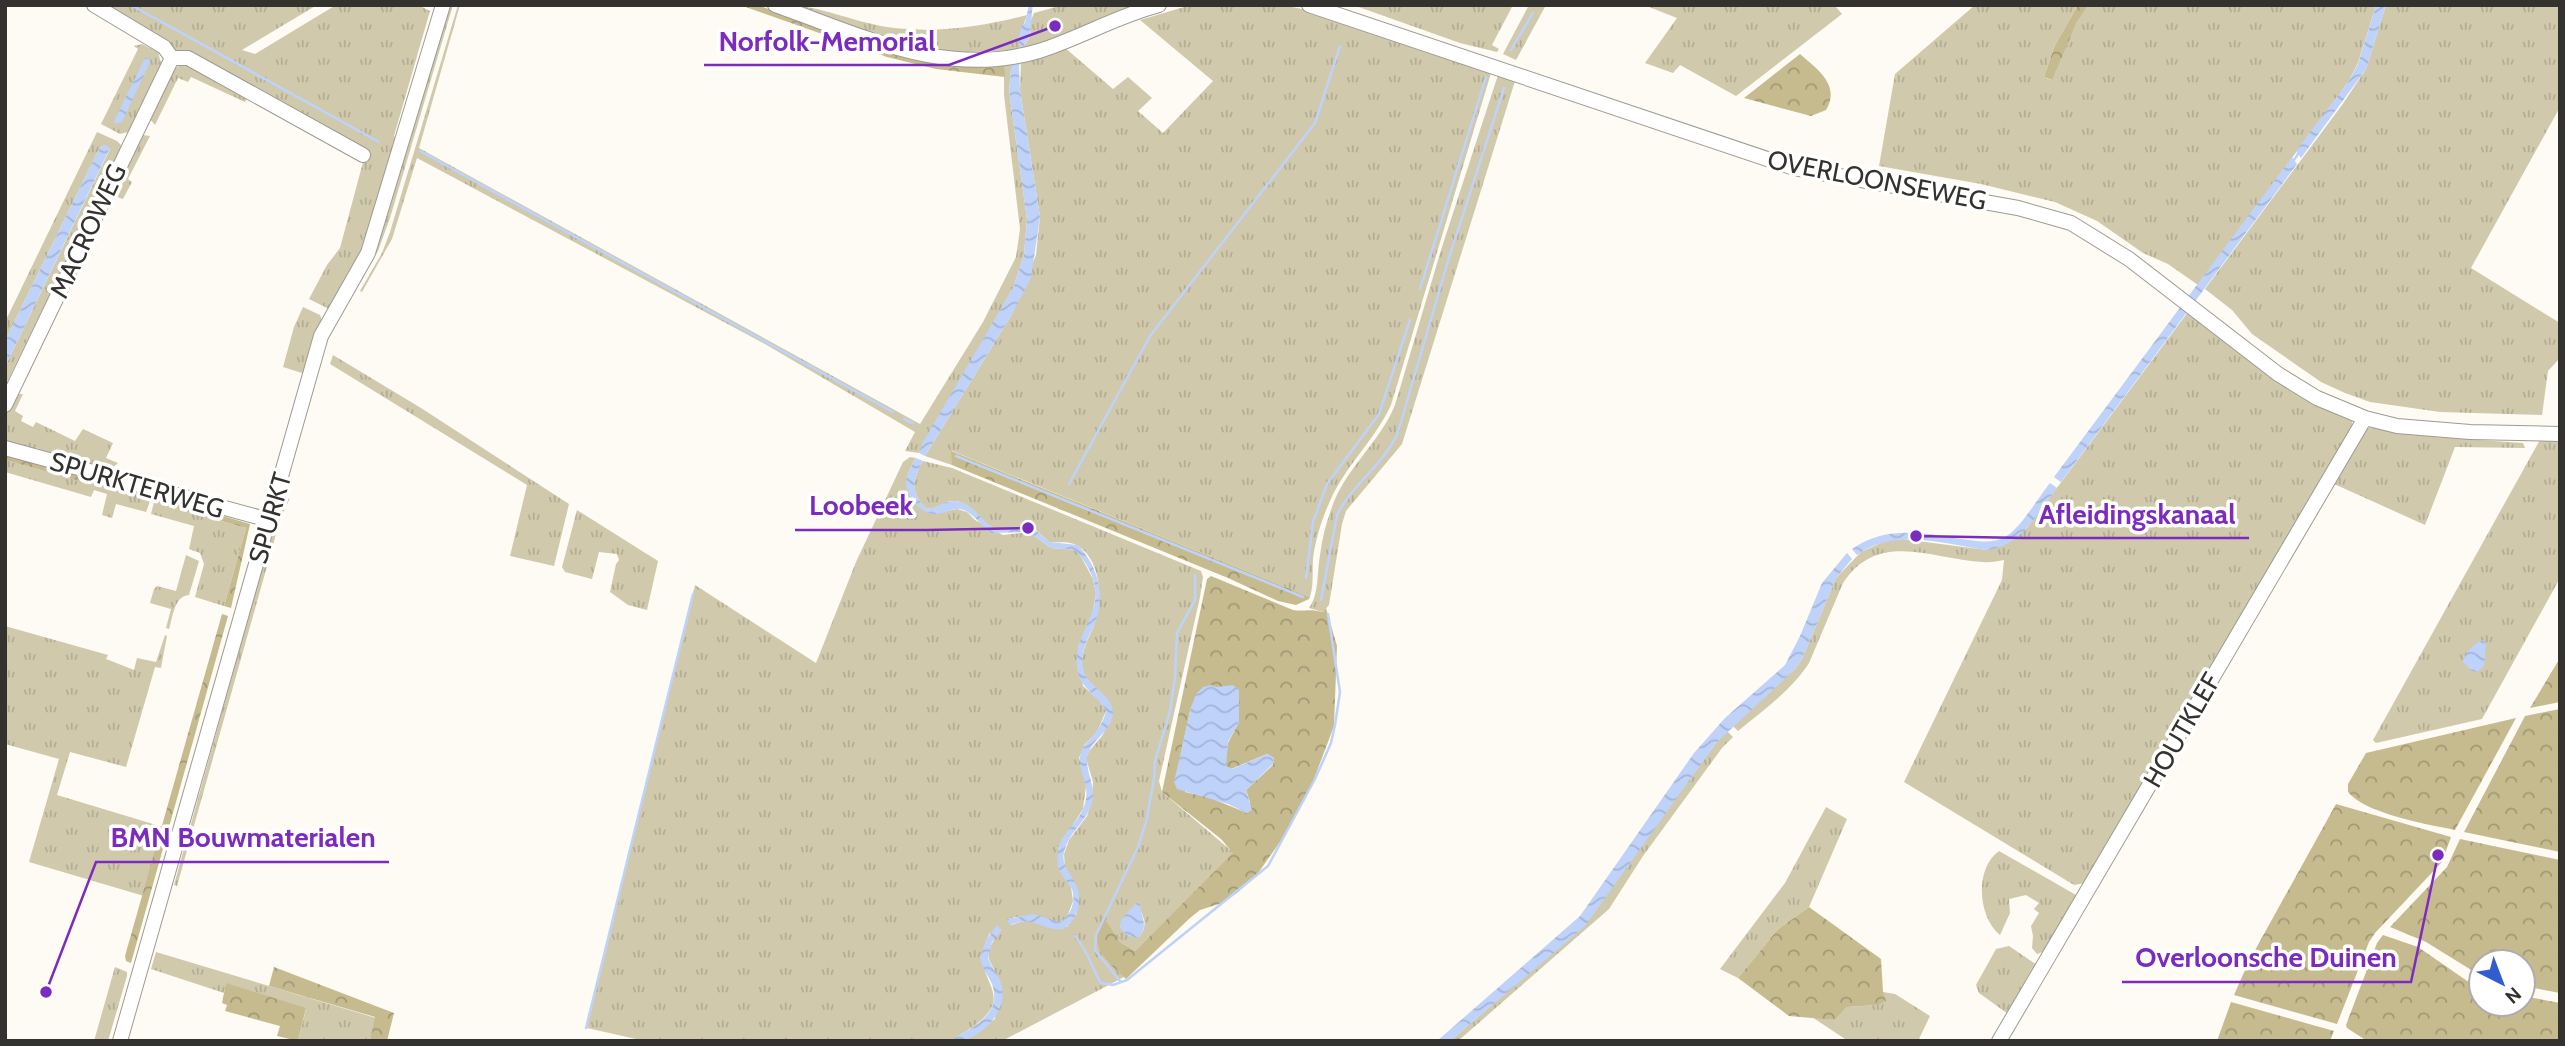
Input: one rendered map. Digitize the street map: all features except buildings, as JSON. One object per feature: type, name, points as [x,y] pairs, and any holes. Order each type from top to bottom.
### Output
[{"type":"street","points":[[94,5],[164,47],[172,58],[188,58],[363,155]]},
{"type":"street","name":"SPURKT","points":[[120,1041],[321,337],[368,253],[443,5]]},
{"type":"street","points":[[775,5],[915,54],[945,60],[981,60],[1027,54],[1068,40],[1111,20],[1159,5]]},
{"type":"street","name":"OVERLOONSEWEG","points":[[1309,5],[1794,168],[2018,208],[2071,223],[2129,259],[2278,374],[2318,398],[2365,418],[2397,426],[2470,432],[2560,434]]},
{"type":"street","name":"MACROWEG","points":[[5,405],[172,58]]},
{"type":"street","name":"HOUTKLEF","points":[[1999,1041],[2365,418]]},
{"type":"street","name":"SPURKTERWEG","points":[[5,448],[269,520]]},
{"type":"green space","points":[[107,5],[317,5],[242,50],[255,54],[336,5],[418,5],[430,11],[394,136],[398,140],[360,258],[329,309],[309,299],[327,265],[340,248],[366,151],[175,52],[159,36]]},
{"type":"green space","points":[[448,5],[453,5],[390,218],[378,251],[357,286]]},
{"type":"green space","points":[[458,5],[419,148],[920,424],[983,322],[1016,257],[1020,229],[1004,95],[1004,63],[1015,61],[1011,70],[1009,91],[1027,219],[1024,255],[1013,288],[919,453],[905,451],[915,432],[765,344],[417,158],[392,239],[362,292],[360,291],[382,253],[390,232]]},
{"type":"green space","points":[[740,5],[757,5],[894,53],[1004,63],[1005,77],[936,69],[887,57]]},
{"type":"green space","points":[[785,5],[810,8],[887,27],[922,30],[975,26],[1027,15],[1018,40],[1021,45],[1018,50],[942,53],[888,39]]},
{"type":"green space","points":[[1063,5],[1137,5],[1059,39],[1023,49],[1030,35],[1029,25],[1034,13]]},
{"type":"green space","points":[[1191,5],[1282,5],[1302,9],[1491,73],[1391,405],[1377,430],[1336,488],[1327,508],[1314,552],[1310,597],[952,451],[952,465],[925,456],[1012,314],[1036,255],[1040,217],[1020,90],[1021,60],[1064,47],[1113,89],[1128,77],[1152,98],[1138,111],[1163,133],[1213,81],[1140,20]]},
{"type":"green space","points":[[1353,5],[1513,5],[1492,45],[1499,49],[1497,52],[1460,43]]},
{"type":"green space","points":[[1529,5],[1546,5],[1516,60],[1503,54]]},
{"type":"green space","points":[[1644,5],[1838,5],[1836,7],[1842,14],[1736,96],[1680,65],[1673,73],[1645,63],[1677,18]]},
{"type":"green space","points":[[1975,5],[2078,5],[2055,45],[2044,77],[2051,80],[2077,22],[2089,5],[2376,5],[2358,63],[2348,82],[2198,285],[2168,264],[2143,253],[2097,221],[2055,202],[1981,184],[1879,166],[1895,74]]},
{"type":"green space","points":[[2078,5],[2089,5],[2077,22],[2052,80],[2044,77],[2055,45]]},
{"type":"green space","points":[[2386,5],[2560,5],[2560,107],[2471,268],[2560,323],[2560,358],[2548,371],[2542,415],[2440,412],[2370,402],[2345,393],[2321,382],[2252,334],[2232,310],[2205,289],[2366,69]]},
{"type":"green space","points":[[142,44],[158,52],[161,63],[128,132],[120,134],[101,124],[138,49],[134,46]]},
{"type":"green space","points":[[1800,54],[1820,72],[1829,85],[1831,93],[1826,110],[1811,116],[1744,98]]},
{"type":"green space","points":[[182,64],[247,98],[245,102],[191,77],[188,82],[178,78],[155,125],[149,118],[172,70]]},
{"type":"green space","points":[[1498,75],[1515,81],[1402,444],[1346,511],[1329,605],[1323,612],[1309,608],[1316,590],[1324,531],[1338,493],[1381,431],[1395,405],[1441,250]]},
{"type":"green space","points":[[97,132],[117,141],[121,145],[120,150],[5,386],[5,367],[110,149],[102,146],[98,151],[5,341],[5,322]]},
{"type":"green space","points":[[143,135],[150,136],[128,179],[132,182],[123,199],[114,196],[113,194]]},
{"type":"green space","points":[[303,307],[320,315],[322,320],[305,374],[283,367],[294,327]]},
{"type":"green space","points":[[2188,312],[2287,386],[2352,421],[2353,432],[2085,883],[2074,885],[1904,782],[2002,580],[2004,560],[1986,562],[1908,552],[1890,552],[1873,557],[1857,567],[1843,583],[1809,663],[1802,673],[1776,700],[1738,731],[1733,726],[1796,668],[1836,578],[1861,552],[1885,541],[1902,539],[1987,550],[2027,528]]},
{"type":"green space","points":[[333,355],[421,408],[569,504],[554,566],[510,556],[527,485],[330,364]]},
{"type":"green space","points":[[17,394],[23,394],[15,411],[23,416],[21,421],[33,427],[36,422],[75,441],[83,429],[113,443],[106,458],[118,463],[111,469],[111,473],[40,453],[41,450],[37,448],[36,451],[5,442],[5,416]]},
{"type":"green space","points":[[2375,427],[2435,437],[2523,443],[2525,448],[2455,447],[2425,525],[2332,483],[2366,428]]},
{"type":"green space","points":[[2560,437],[2560,578],[2482,719],[2376,743],[2373,740],[2541,438]]},
{"type":"green space","points":[[951,451],[1310,597],[1296,605],[1278,601],[952,465]]},
{"type":"green space","points":[[5,453],[151,494],[150,501],[5,460]]},
{"type":"green space","points":[[910,457],[916,458],[907,477],[908,491],[917,503],[933,514],[957,509],[967,512],[975,520],[1003,535],[1029,532],[1051,548],[1075,550],[1093,579],[1096,593],[1092,616],[1078,648],[1083,686],[1099,700],[1106,711],[1097,732],[1085,744],[1079,758],[1086,786],[1083,809],[1058,848],[1059,869],[1071,887],[1073,901],[1067,917],[1060,922],[1023,916],[1008,919],[1011,925],[1032,922],[1067,927],[1077,913],[1073,880],[1065,869],[1064,854],[1069,840],[1087,816],[1092,800],[1093,782],[1086,758],[1112,717],[1104,698],[1086,678],[1082,666],[1098,610],[1098,578],[1090,559],[1073,544],[1049,542],[1035,529],[994,529],[958,501],[949,501],[932,509],[926,508],[915,491],[917,474],[923,461],[952,468],[1201,571],[1203,577],[1200,597],[1159,781],[1162,792],[1234,853],[1135,951],[1120,942],[1103,917],[1099,938],[1101,951],[1124,977],[1002,1041],[965,1041],[995,1019],[999,982],[988,953],[997,935],[990,933],[983,951],[994,1000],[989,1011],[975,1025],[949,1041],[645,1041],[587,1028],[695,585],[816,663],[856,562],[903,462]],"holes":[[[1136,904],[1145,924],[1139,937],[1120,927],[1122,920]]]},
{"type":"green space","points":[[5,460],[150,501],[146,512],[116,504],[112,518],[102,515],[107,494],[94,490],[91,497],[5,472]]},
{"type":"green space","points":[[156,496],[250,524],[231,608],[224,606],[246,528],[154,502]]},
{"type":"green space","points":[[290,498],[280,520],[177,886],[174,885],[280,503]]},
{"type":"green space","points":[[154,502],[246,528],[224,606],[195,597],[204,564],[200,553],[189,549],[194,526],[151,514]]},
{"type":"green space","points":[[577,510],[658,561],[647,610],[628,605],[610,592],[619,560],[617,554],[599,552],[592,579],[565,572],[562,567]]},
{"type":"green space","points":[[186,555],[199,561],[189,595],[177,603],[169,629],[166,628],[171,609],[150,603],[157,586],[176,591]]},
{"type":"green space","points":[[1211,576],[1293,610],[1323,612],[1326,608],[1337,646],[1334,726],[1311,787],[1287,832],[1256,876],[1222,903],[1200,910],[1126,979],[1105,958],[1098,944],[1097,936],[1103,916],[1120,942],[1135,951],[1233,853],[1221,839],[1162,792],[1207,579]],"holes":[[[1239,690],[1239,722],[1228,743],[1225,766],[1231,769],[1267,754],[1274,758],[1273,765],[1246,790],[1250,802],[1247,813],[1208,797],[1185,792],[1182,748],[1191,707]]]},
{"type":"green space","points":[[222,614],[228,616],[131,963],[126,961],[125,956]]},
{"type":"green space","points":[[5,626],[108,655],[106,659],[134,670],[137,658],[156,662],[165,635],[167,636],[161,668],[155,667],[126,767],[70,752],[57,795],[163,827],[144,896],[29,862],[59,759],[5,744]]},
{"type":"green space","points":[[2560,658],[2560,702],[2530,708]]},
{"type":"green space","points":[[2560,709],[2560,852],[2464,832],[2525,716]]},
{"type":"green space","points":[[2516,718],[2455,830],[2382,812],[2357,800],[2348,792],[2348,784],[2366,753]]},
{"type":"green space","points":[[1727,731],[1733,737],[1722,748],[1643,856],[1609,909],[1458,1041],[1450,1041],[1585,925]]},
{"type":"green space","points":[[2336,804],[2451,837],[2442,862],[2369,942],[2337,1024],[2234,995],[2249,961]]},
{"type":"green space","points":[[1826,807],[1847,819],[1809,907],[1778,929],[1738,978],[1720,969],[1785,883]]},
{"type":"green space","points":[[2460,839],[2560,860],[2560,993],[2537,989],[2537,948],[2467,948],[2467,967],[2426,942],[2390,927],[2447,867]]},
{"type":"green space","points":[[1999,851],[2076,895],[2077,900],[2045,951],[2037,954],[2032,948],[2031,926],[2039,913],[2034,909],[2039,903],[2026,895],[2009,899],[2010,913],[2000,935],[1987,917],[1983,905],[1983,881],[1991,859]]},
{"type":"green space","points":[[1809,907],[1881,959],[1886,1001],[1877,1005],[1847,1007],[1835,1020],[1789,1016],[1738,978],[1778,929]]},
{"type":"green space","points":[[2383,935],[2418,947],[2467,981],[2467,1018],[2537,1018],[2537,999],[2560,1003],[2560,1041],[2364,1039],[2346,1025],[2377,943]]},
{"type":"green space","points":[[2009,946],[2037,965],[2008,1014],[1979,993],[1976,985],[1996,949]]},
{"type":"green space","points":[[156,952],[376,1018],[370,1041],[298,1041],[306,1009],[226,984],[224,993],[151,969]]},
{"type":"green space","points":[[115,967],[127,972],[127,976],[108,1041],[94,1041]]},
{"type":"green space","points":[[274,967],[394,1013],[387,1041],[370,1041],[375,1017],[269,986]]},
{"type":"green space","points":[[226,983],[306,1008],[298,1041],[277,1036],[280,1026],[225,1011],[227,1005],[222,1003]]},
{"type":"green space","points":[[1883,992],[1895,994],[1930,1016],[1918,1041],[1848,1041],[1812,1017],[1835,1020],[1847,1007],[1877,1005]]},
{"type":"green space","points":[[2231,1002],[2334,1031],[2330,1041],[2217,1041]]},
{"type":"water","points":[[1029,5],[1033,5],[1030,32],[1019,67],[1020,90],[1040,217],[1031,278],[925,456],[919,453],[923,442],[1013,288],[1024,255],[1027,219],[1009,91],[1011,70]]},
{"type":"water","points":[[2376,5],[2386,5],[2366,69],[2301,158],[2296,151],[2348,82],[2358,64]]},
{"type":"water","points":[[145,58],[149,58],[150,62],[122,122],[115,124],[114,121]]},
{"type":"water","points":[[104,144],[110,148],[5,367],[5,341],[98,151]]},
{"type":"water","points":[[2292,157],[2297,164],[2061,482],[2054,477]]},
{"type":"water","points":[[916,458],[923,461],[915,480],[915,491],[926,508],[947,502],[962,502],[994,529],[1030,525],[1049,542],[1078,545],[1095,572],[1100,602],[1082,663],[1085,675],[1108,699],[1113,717],[1087,756],[1093,798],[1088,812],[1071,836],[1064,855],[1065,865],[1079,893],[1079,905],[1072,921],[1063,929],[1026,922],[1010,925],[1007,919],[1033,914],[1060,922],[1072,908],[1072,889],[1058,867],[1059,844],[1086,801],[1086,787],[1080,764],[1081,752],[1100,725],[1106,711],[1083,683],[1078,672],[1077,656],[1095,603],[1095,588],[1090,572],[1074,550],[1051,548],[1029,532],[991,533],[962,509],[938,514],[924,511],[915,504],[906,484]]},
{"type":"water","points":[[2050,483],[2057,488],[2035,518],[2019,536],[1999,548],[1987,550],[1903,540],[1871,547],[1857,555],[1852,549],[1878,536],[1905,533],[1978,541],[2000,539],[2017,527]]},
{"type":"water","points":[[1847,553],[1852,559],[1836,578],[1796,668],[1716,743],[1585,926],[1450,1041],[1437,1041],[1580,916],[1694,753],[1725,718],[1785,665],[1822,583]]},
{"type":"water","points":[[2483,640],[2486,643],[2484,666],[2477,672],[2472,671],[2463,662],[2464,658],[2470,649]]},
{"type":"water","points":[[1233,685],[1239,690],[1239,722],[1228,742],[1226,766],[1232,769],[1267,754],[1274,758],[1273,764],[1246,790],[1252,810],[1247,813],[1228,804],[1177,789],[1174,782],[1191,707],[1196,694],[1203,687]]},
{"type":"water","points":[[1136,903],[1140,904],[1144,929],[1139,937],[1133,937],[1120,927],[1121,920]]},
{"type":"water","points":[[997,925],[1002,930],[992,942],[988,958],[1003,992],[999,1010],[989,1025],[974,1036],[964,1041],[949,1041],[983,1019],[993,1004],[992,984],[980,958],[986,940]]},
{"type":"waterway","points":[[131,5],[379,142]]},
{"type":"waterway","points":[[1511,50],[1533,13]]},
{"type":"waterway","points":[[1069,484],[1150,336],[1315,123],[1340,46]]},
{"type":"waterway","points":[[1420,289],[1486,77]]},
{"type":"waterway","points":[[1321,600],[1337,515],[1351,493],[1385,454],[1398,432],[1448,261],[1504,88]]},
{"type":"waterway","points":[[420,151],[893,412]]},
{"type":"waterway","points":[[2292,163],[2300,151]]},
{"type":"waterway","points":[[1306,578],[1313,522],[1327,484],[1379,414],[1410,320]]},
{"type":"waterway","points":[[904,419],[913,423]]},
{"type":"waterway","points":[[956,456],[1303,597]]},
{"type":"waterway","points":[[1120,981],[1095,950],[1096,935],[1138,847],[1146,822],[1155,761],[1170,711],[1177,633],[1195,600],[1195,575]]},
{"type":"waterway","points":[[586,1028],[693,594]]},
{"type":"waterway","points":[[1075,936],[1101,983],[1113,985],[1127,980],[1268,866],[1315,779],[1331,743],[1340,692],[1328,614]]},
{"type":"place","name":"Norfolk-Memorial","points":[[1055,26]]},
{"type":"place","name":"Loobeek","points":[[1028,528]]},
{"type":"place","name":"Afleidingskanaal","points":[[1916,536]]},
{"type":"place","name":"Overloonsche Duinen","points":[[2438,855]]},
{"type":"place","name":"BMN Bouwmaterialen","points":[[46,992]]}]
